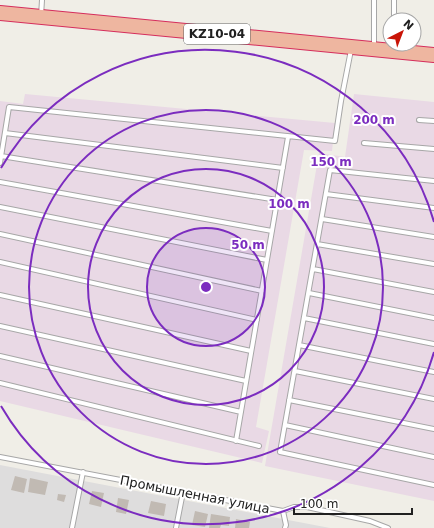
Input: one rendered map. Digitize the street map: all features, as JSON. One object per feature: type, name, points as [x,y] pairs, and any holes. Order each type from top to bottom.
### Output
[{"type":"highway","name":"KZ10-04","points":[[0,13],[352,48],[382,49]]},
{"type":"highway","name":"KZ10-04","points":[[417,52],[434,55]]},
{"type":"lane","points":[[41,17],[42,0]]},
{"type":"lane","points":[[374,0],[374,50]]},
{"type":"lane","points":[[394,0],[394,12]]},
{"type":"lane","points":[[0,163],[9,107],[335,141],[341,101],[352,48]]},
{"type":"lane","points":[[419,120],[434,121]]},
{"type":"lane","points":[[5,133],[283,168]]},
{"type":"lane","points":[[236,441],[288,137]]},
{"type":"lane","points":[[364,142],[434,149]]},
{"type":"lane","points":[[1,156],[278,200]]},
{"type":"lane","points":[[434,181],[330,170],[280,452],[434,485]]},
{"type":"lane","points":[[0,182],[272,231]]},
{"type":"lane","points":[[326,194],[434,208]]},
{"type":"lane","points":[[0,207],[267,260]]},
{"type":"lane","points":[[322,219],[434,237]]},
{"type":"lane","points":[[0,234],[262,291]]},
{"type":"lane","points":[[317,244],[434,264]]},
{"type":"lane","points":[[0,262],[257,320]]},
{"type":"lane","points":[[313,269],[434,292]]},
{"type":"lane","points":[[309,293],[434,318]]},
{"type":"lane","points":[[0,295],[251,351]]},
{"type":"lane","points":[[304,318],[434,344]]},
{"type":"lane","points":[[0,326],[246,381]]},
{"type":"lane","points":[[299,345],[434,372]]},
{"type":"lane","points":[[0,356],[241,412]]},
{"type":"lane","points":[[295,371],[434,399]]},
{"type":"lane","points":[[0,383],[259,446]]},
{"type":"lane","points":[[289,400],[434,429]]},
{"type":"lane","points":[[285,425],[434,457]]},
{"type":"lane","name":"Промышленная улица","points":[[0,458],[83,472],[283,512],[294,507],[306,507],[370,521],[386,528]]},
{"type":"lane","points":[[72,528],[83,472]]},
{"type":"lane","points":[[176,528],[183,492]]},
{"type":"lane","points":[[283,512],[286,524],[285,528]]},
{"type":"shaded area","points":[[25,94],[335,123],[332,151],[304,150],[256,427],[269,431],[262,463],[0,401],[0,101],[23,104]]},
{"type":"shaded area","points":[[354,94],[434,102],[434,501],[265,466],[319,153],[345,157]]},
{"type":"shaded area","points":[[0,465],[330,528],[0,528]]},
{"type":"building","points":[[15,476],[27,479],[24,493],[11,490]]},
{"type":"building","points":[[30,478],[48,482],[45,495],[28,492]]},
{"type":"building","points":[[92,491],[104,493],[101,507],[89,504]]},
{"type":"building","points":[[58,494],[66,495],[64,502],[57,500]]},
{"type":"building","points":[[118,498],[129,500],[126,514],[116,512]]},
{"type":"building","points":[[151,501],[166,504],[164,516],[148,513]]},
{"type":"building","points":[[195,511],[208,514],[205,527],[192,525]]},
{"type":"building","points":[[211,514],[230,517],[229,526],[221,525],[220,528],[209,528]]},
{"type":"building","points":[[236,519],[250,522],[249,528],[235,528]]}]
